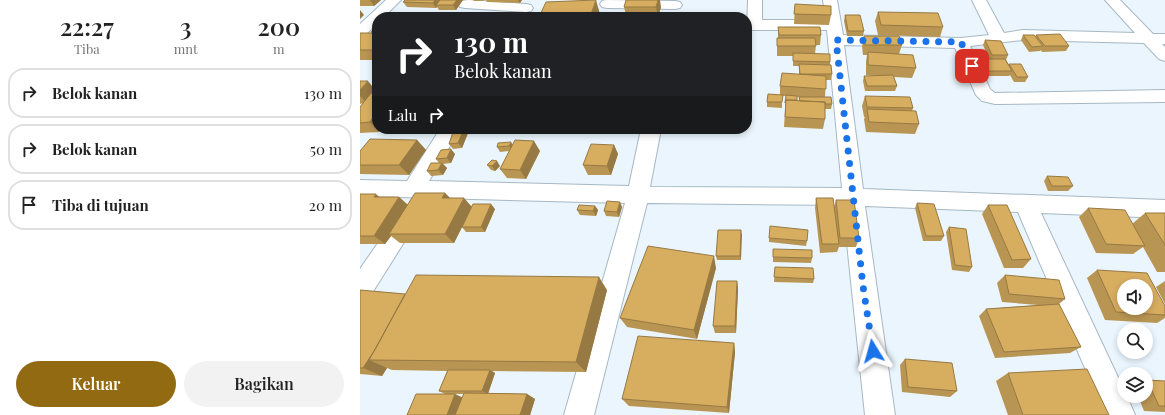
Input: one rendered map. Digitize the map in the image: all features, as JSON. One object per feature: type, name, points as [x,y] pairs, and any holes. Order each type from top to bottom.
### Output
[{"type":"street","points":[[381,12],[394,0]]},
{"type":"street","points":[[752,15],[755,0]]},
{"type":"street","points":[[830,0],[835,32],[863,286],[880,415]]},
{"type":"street","points":[[979,0],[999,39]]},
{"type":"street","points":[[1112,0],[1165,56]]},
{"type":"street","points":[[465,4],[526,8]]},
{"type":"street","points":[[608,4],[674,7]]},
{"type":"street","points":[[360,32],[372,21]]},
{"type":"street","points":[[752,25],[961,42],[1029,35],[1165,40]]},
{"type":"street","points":[[961,42],[982,91],[990,98],[1165,96]]},
{"type":"street","points":[[360,290],[420,190],[448,134]]},
{"type":"street","points":[[579,415],[638,195],[649,134]]},
{"type":"street","points":[[360,188],[638,195],[854,197],[1165,209]]},
{"type":"street","points":[[1026,204],[1120,415]]},
{"type":"building","points":[[405,0],[435,0],[433,3],[403,2]]},
{"type":"building","points":[[440,0],[457,0],[453,5],[436,5]]},
{"type":"building","points":[[596,0],[592,12],[541,12],[546,2]]},
{"type":"building","points":[[626,0],[658,0],[656,7],[624,7]]},
{"type":"building","points":[[795,4],[831,6],[831,15],[794,14]]},
{"type":"building","points":[[878,12],[938,13],[943,27],[881,25]]},
{"type":"building","points":[[845,15],[860,15],[864,31],[848,31]]},
{"type":"building","points":[[778,27],[820,27],[821,35],[779,35]]},
{"type":"building","points":[[360,33],[372,33],[372,50],[360,50]]},
{"type":"building","points":[[1060,34],[1069,46],[1045,46],[1036,35]]},
{"type":"building","points":[[1023,35],[1034,35],[1043,46],[1032,47]]},
{"type":"building","points":[[864,36],[899,36],[902,45],[865,45]]},
{"type":"building","points":[[777,38],[815,38],[816,46],[777,46]]},
{"type":"building","points":[[985,40],[1001,41],[1008,55],[992,55]]},
{"type":"building","points":[[868,52],[913,55],[916,68],[868,65]]},
{"type":"building","points":[[793,53],[830,54],[830,62],[793,61]]},
{"type":"building","points":[[983,59],[1005,59],[1012,71],[989,71]]},
{"type":"building","points":[[799,64],[831,65],[832,74],[800,74]]},
{"type":"building","points":[[1009,64],[1021,64],[1028,77],[1017,77]]},
{"type":"building","points":[[782,73],[826,76],[826,89],[780,86]]},
{"type":"building","points":[[893,75],[897,86],[867,86],[864,76]]},
{"type":"building","points":[[360,81],[368,81],[360,90]]},
{"type":"building","points":[[372,93],[372,119],[370,122],[360,123],[360,107]]},
{"type":"building","points":[[768,94],[783,95],[782,102],[767,102]]},
{"type":"building","points":[[786,95],[797,96],[797,100],[786,100],[785,103]]},
{"type":"building","points":[[865,96],[910,97],[913,108],[867,107]]},
{"type":"building","points":[[799,97],[831,97],[832,104],[825,104],[825,102],[800,101]]},
{"type":"building","points":[[786,100],[825,102],[825,119],[785,117]]},
{"type":"building","points":[[867,109],[916,111],[919,124],[869,122]]},
{"type":"building","points":[[452,134],[462,134],[458,143],[449,144]]},
{"type":"building","points":[[370,139],[417,140],[399,165],[360,165],[360,151]]},
{"type":"building","points":[[515,140],[534,141],[520,170],[500,169]]},
{"type":"building","points":[[511,142],[509,146],[497,147],[498,143]]},
{"type":"building","points":[[591,144],[614,145],[607,166],[583,165]]},
{"type":"building","points":[[451,149],[447,158],[436,159],[441,150]]},
{"type":"building","points":[[492,160],[497,161],[492,166],[487,165]]},
{"type":"building","points":[[431,163],[442,163],[438,170],[427,171]]},
{"type":"building","points":[[1047,176],[1068,177],[1073,186],[1052,186]]},
{"type":"building","points":[[415,193],[445,193],[442,198],[464,198],[445,234],[389,234]]},
{"type":"building","points":[[360,194],[376,194],[374,197],[399,197],[374,236],[360,236]]},
{"type":"building","points":[[816,198],[833,198],[839,244],[822,244]]},
{"type":"building","points":[[836,200],[854,200],[859,238],[840,238]]},
{"type":"building","points":[[607,201],[620,202],[617,212],[604,211]]},
{"type":"building","points":[[917,203],[934,204],[944,236],[926,236]]},
{"type":"building","points":[[473,204],[491,204],[481,227],[462,227]]},
{"type":"building","points":[[579,205],[595,206],[593,211],[577,210]]},
{"type":"building","points":[[988,205],[1007,205],[1031,259],[1012,260]]},
{"type":"building","points":[[1088,208],[1125,210],[1145,246],[1106,244]]},
{"type":"building","points":[[1145,213],[1165,213],[1165,245]]},
{"type":"building","points":[[770,226],[808,230],[807,241],[769,238]]},
{"type":"building","points":[[949,227],[966,229],[972,267],[955,265]]},
{"type":"building","points":[[718,230],[741,230],[740,256],[716,256]]},
{"type":"building","points":[[648,246],[714,256],[694,330],[620,318]]},
{"type":"building","points":[[773,249],[812,250],[812,258],[773,257]]},
{"type":"building","points":[[775,267],[813,268],[814,279],[774,277]]},
{"type":"building","points":[[1097,270],[1147,273],[1150,279],[1117,279],[1117,312]]},
{"type":"building","points":[[416,275],[599,277],[576,362],[369,360]]},
{"type":"building","points":[[1005,275],[1059,280],[1065,299],[1009,294]]},
{"type":"building","points":[[717,281],[737,281],[735,326],[713,326]]},
{"type":"building","points":[[1153,284],[1165,306],[1165,315],[1153,314]]},
{"type":"building","points":[[360,290],[405,294],[376,348],[363,368],[360,368]]},
{"type":"building","points":[[1059,304],[1081,347],[1004,352],[986,309]]},
{"type":"building","points":[[638,336],[734,343],[727,407],[622,399]]},
{"type":"building","points":[[905,359],[952,363],[957,391],[908,387]]},
{"type":"building","points":[[1087,369],[1109,415],[1023,415],[1008,373]]},
{"type":"building","points":[[448,370],[490,370],[482,391],[439,391]]},
{"type":"building","points":[[1153,380],[1165,381],[1165,406],[1159,406],[1153,393]]},
{"type":"building","points":[[464,393],[527,394],[520,415],[455,415]]},
{"type":"building","points":[[416,394],[455,394],[447,415],[407,415]]},
{"type":"route","points":[[873,351],[863,286],[836,40],[961,42],[972,66]]}]
